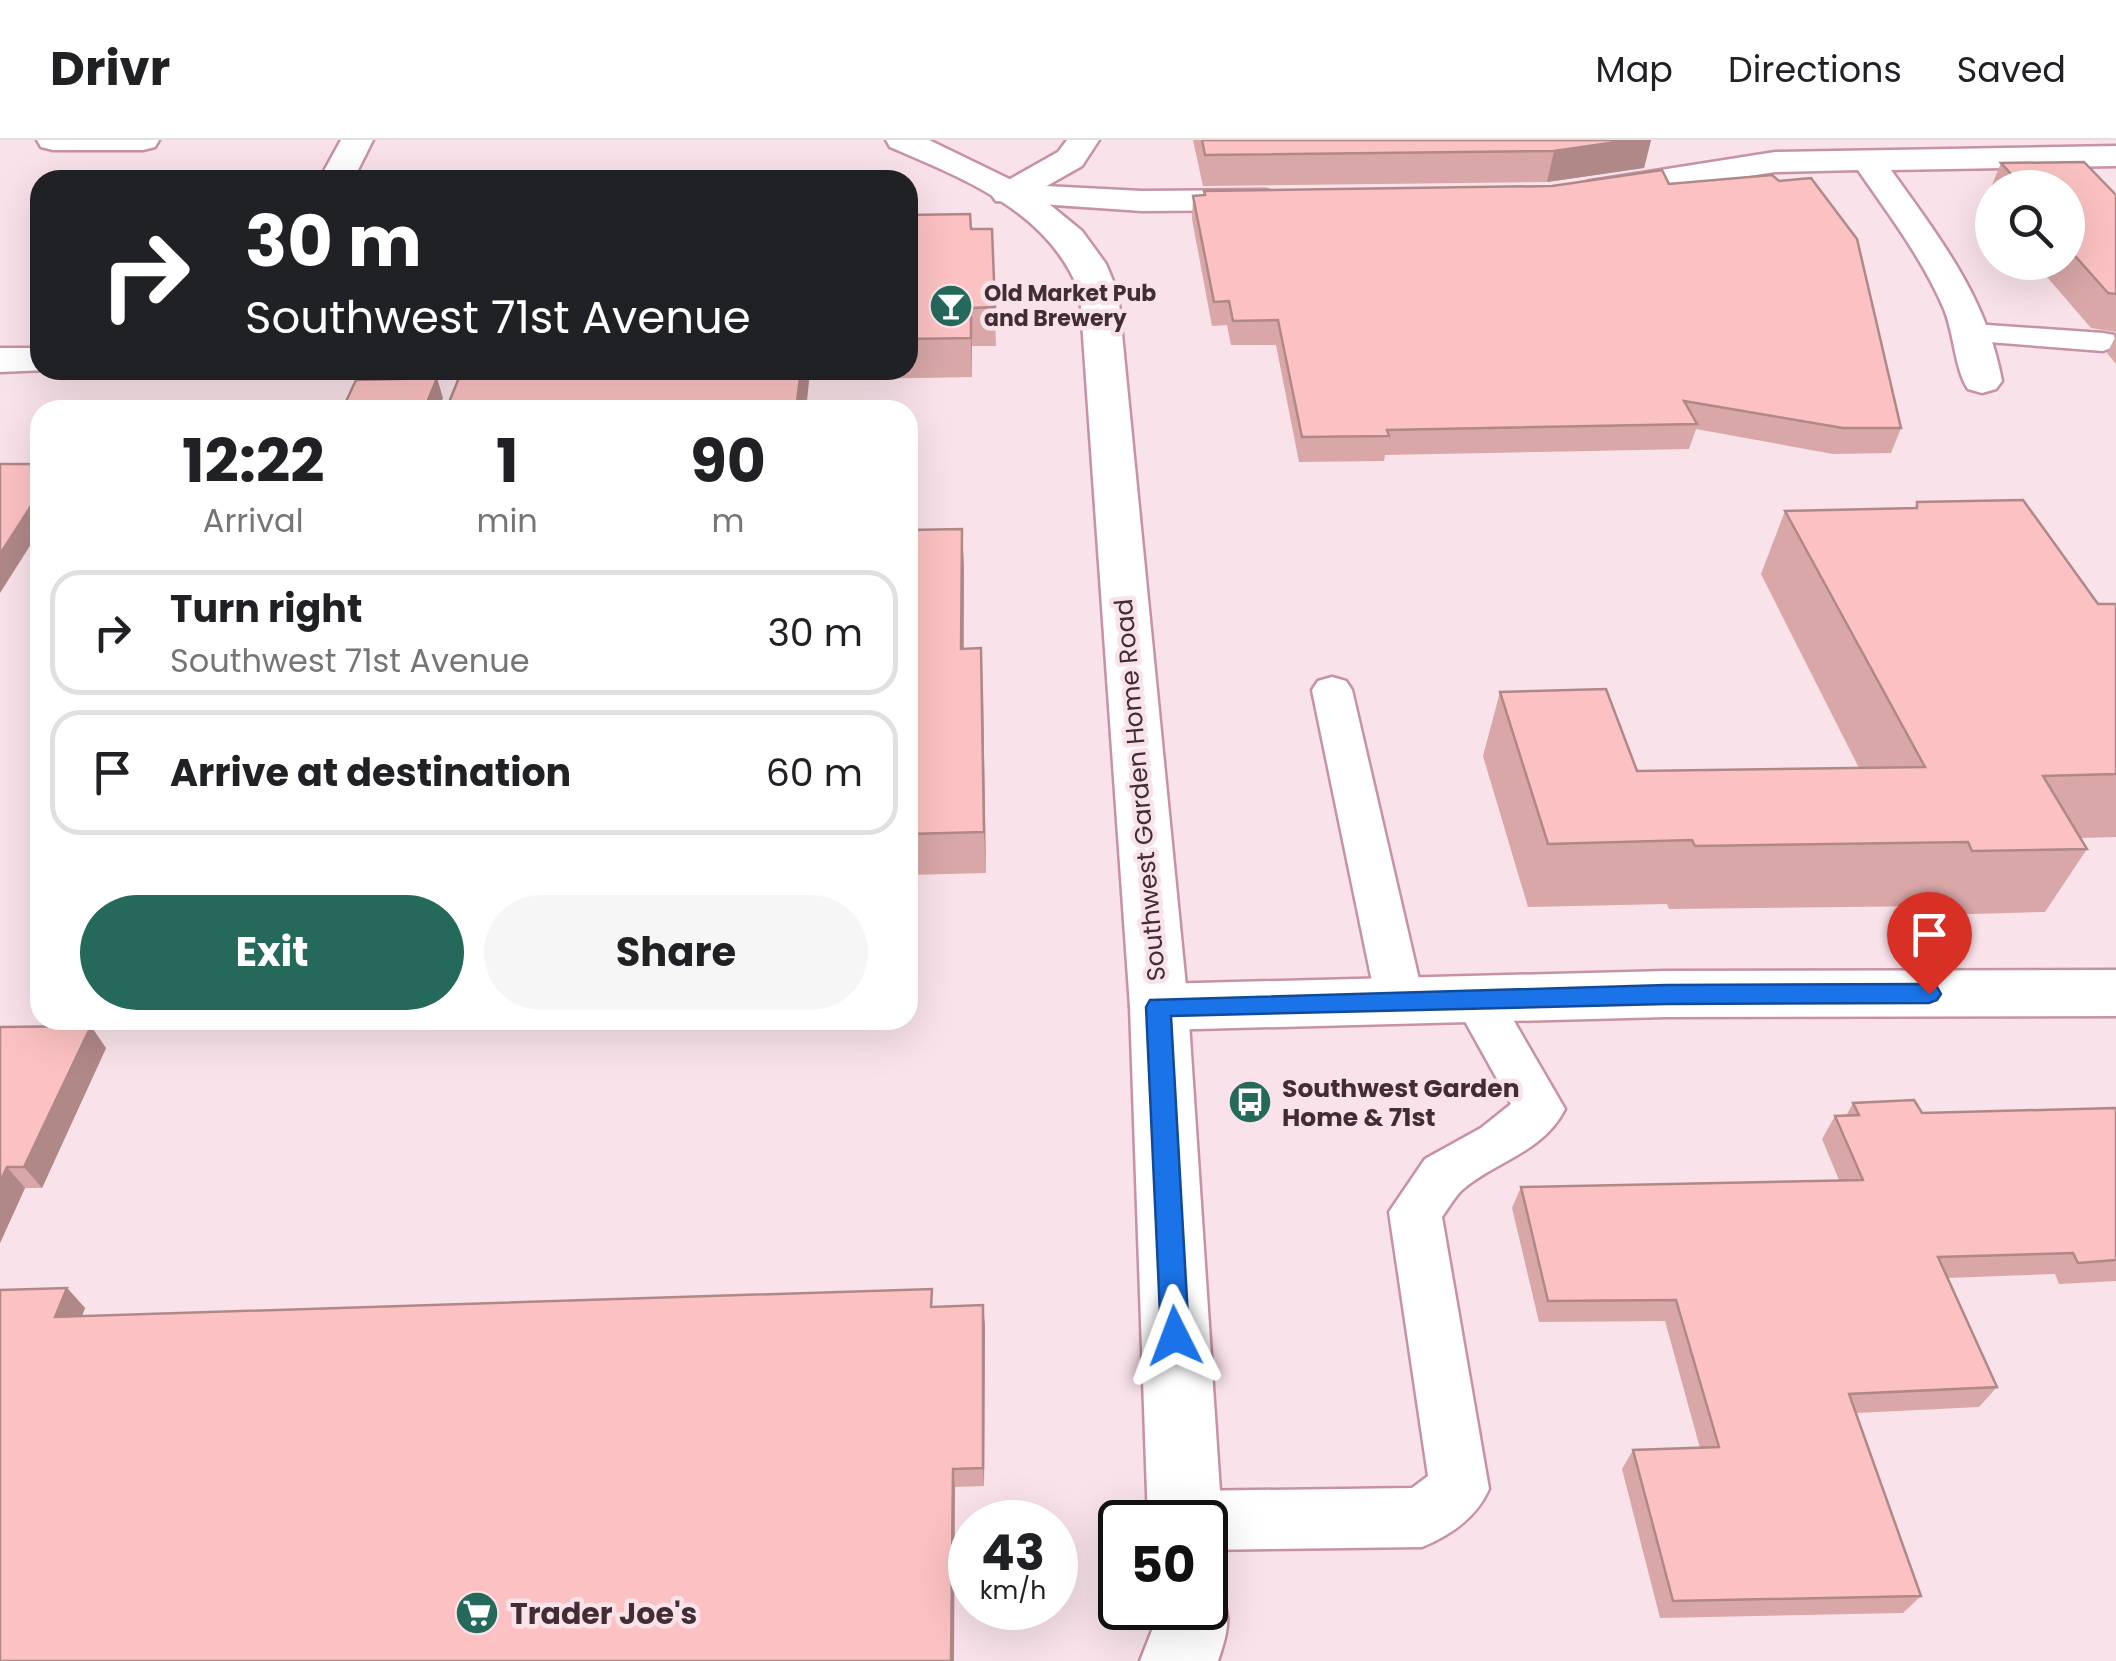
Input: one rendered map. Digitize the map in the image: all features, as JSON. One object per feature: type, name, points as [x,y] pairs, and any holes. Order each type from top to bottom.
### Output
[{"type":"street","points":[[53,140],[144,140]]},
{"type":"street","points":[[341,170],[357,140]]},
{"type":"street","name":"Southwest Garden Home Road","points":[[902,140],[1008,194],[1066,234],[1094,271],[1099,293],[1158,1007],[1184,1500]]},
{"type":"street","points":[[1008,194],[1070,159],[1083,140]]},
{"type":"street","points":[[1561,195],[1760,164],[2116,156]]},
{"type":"street","points":[[1867,160],[1936,259],[1973,333],[1982,381]]},
{"type":"street","points":[[1008,194],[1142,202],[1296,200]]},
{"type":"street","points":[[0,360],[30,360]]},
{"type":"street","points":[[1158,1007],[1476,998],[2116,994]]},
{"type":"lane","points":[[1973,333],[2104,342]]},
{"type":"lane","points":[[1332,690],[1400,1001]]},
{"type":"lane","points":[[1228,1521],[1422,1517],[1460,1489],[1415,1212],[1443,1175],[1499,1143],[1540,1109],[1476,998]]},
{"type":"building","points":[[1202,140],[1630,140],[1554,151],[1205,155]]},
{"type":"building","points":[[2084,162],[2116,195],[2116,294],[2108,293],[2085,267],[2085,170],[2007,170],[2001,163]]},
{"type":"building","points":[[1662,170],[1669,184],[1772,175],[1779,181],[1811,178],[1857,239],[1901,428],[1843,428],[1684,401],[1697,424],[1387,430],[1389,436],[1302,437],[1278,320],[1233,321],[1229,301],[1214,302],[1193,196],[1205,195],[1204,191],[1552,186]]},
{"type":"building","points":[[970,214],[971,229],[992,229],[995,307],[971,308],[971,338],[918,339],[918,215]]},
{"type":"building","points":[[356,380],[436,380],[428,400],[347,400]]},
{"type":"building","points":[[458,380],[800,380],[797,400],[450,400]]},
{"type":"building","points":[[0,464],[30,464],[30,508],[0,554]]},
{"type":"building","points":[[2023,500],[2098,604],[2116,604],[2116,774],[2043,776],[2087,849],[1972,851],[1968,842],[1695,846],[1692,840],[1548,844],[1500,692],[1606,689],[1637,771],[1925,767],[1785,511],[1917,508],[1917,502]]},
{"type":"building","points":[[962,529],[961,649],[981,648],[984,832],[918,834],[918,530]]},
{"type":"building","points":[[0,1027],[89,1030],[24,1167],[7,1167],[0,1182]]},
{"type":"building","points":[[1914,1100],[1922,1113],[2116,1108],[2116,1260],[2078,1263],[2073,1253],[1938,1257],[1997,1387],[1849,1394],[1921,1596],[1673,1601],[1633,1450],[1719,1447],[1676,1300],[1548,1301],[1521,1187],[1863,1180],[1835,1116],[1859,1115],[1853,1103]]},
{"type":"building","points":[[67,1288],[55,1317],[932,1289],[931,1307],[983,1305],[983,1468],[953,1469],[953,1500],[948,1500],[951,1661],[0,1661],[0,1290]]},
{"type":"place","name":"Old Market Pub and Brewery","points":[[951,306]]},
{"type":"place","name":"Southwest Garden Home & 71st","points":[[1250,1102]]},
{"type":"place","name":"Trader Joe's","points":[[477,1613]]},
{"type":"route","points":[[1175,1336],[1158,1007],[1666,994],[1929,994]]}]
